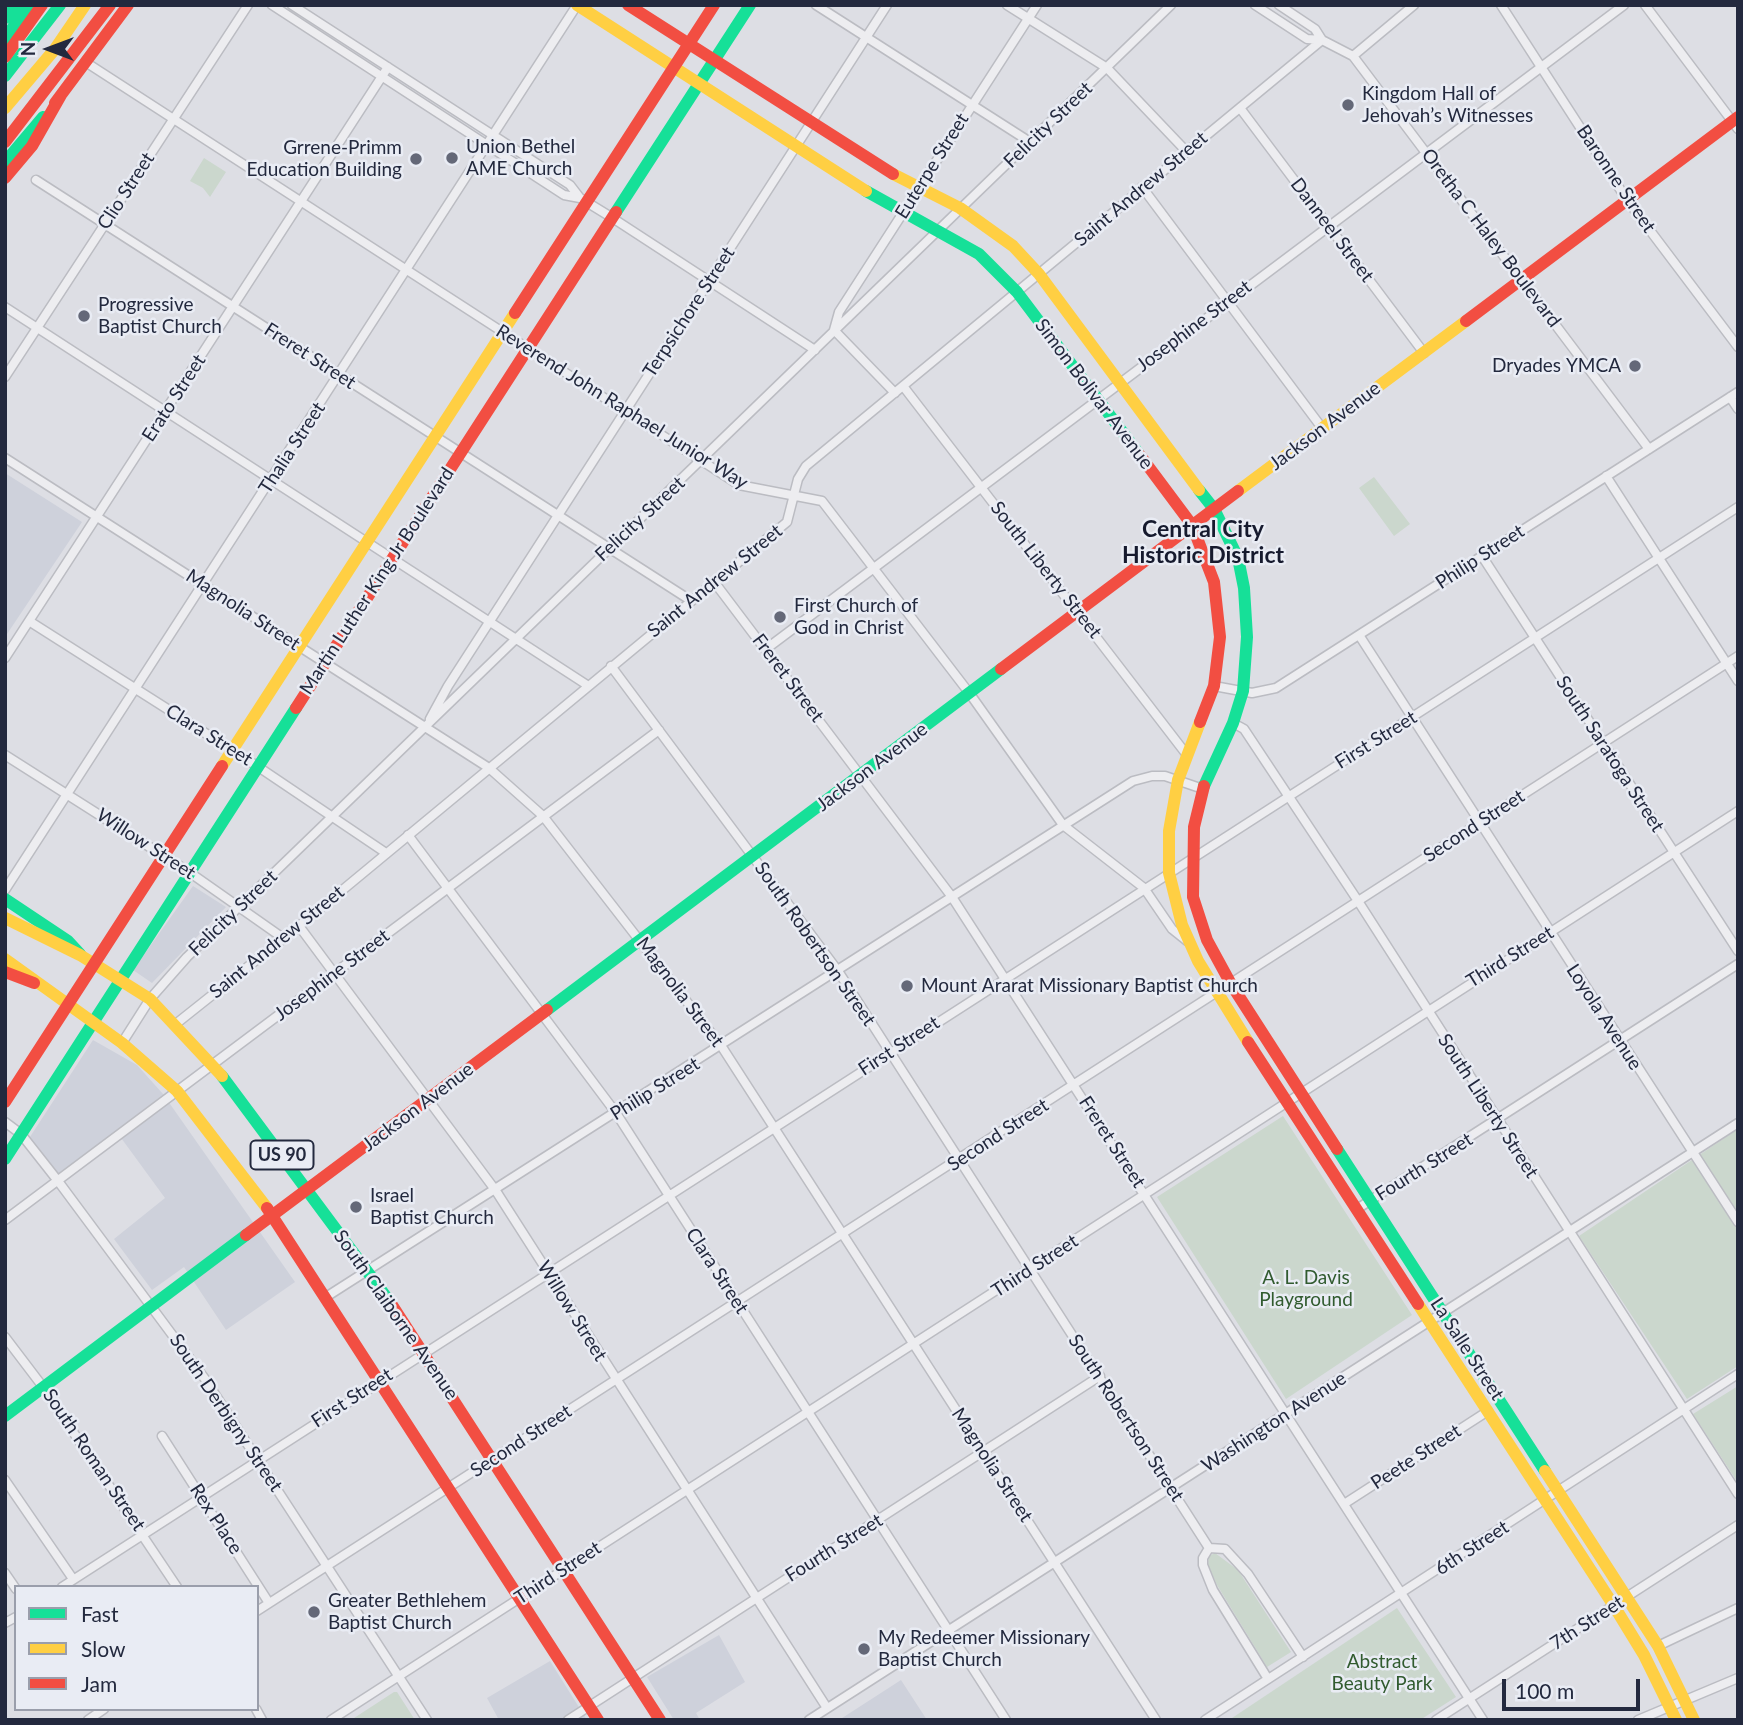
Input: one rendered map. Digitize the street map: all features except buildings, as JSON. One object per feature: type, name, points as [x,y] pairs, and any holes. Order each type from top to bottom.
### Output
[{"type":"main road","points":[[5,57],[42,5]]},
{"type":"main road","points":[[5,76],[60,5]]},
{"type":"main road","points":[[5,108],[55,49],[85,5]]},
{"type":"main road","points":[[5,142],[110,5]]},
{"type":"main road","points":[[5,162],[87,63],[128,5]]},
{"type":"main road","name":"Simon Bolivar Avenue","points":[[577,5],[795,147],[979,254],[1017,292],[1192,525],[1214,582],[1220,637],[1214,686],[1178,780],[1169,831],[1169,873],[1175,902],[1190,943],[1217,994]]},
{"type":"main road","name":"Simon Bolivar Avenue","points":[[628,5],[877,166],[960,208],[1013,246],[1040,274],[1214,509],[1237,556],[1244,588],[1248,637],[1243,691],[1233,723],[1203,789],[1191,860],[1193,897],[1199,920],[1231,984]]},
{"type":"main road","name":"Martin Luther King Jr Boulevard","points":[[5,1102],[437,438],[583,200],[714,5]]},
{"type":"main road","name":"Martin Luther King Jr Boulevard","points":[[5,1159],[750,5]]},
{"type":"main road","points":[[5,18],[22,7]]},
{"type":"main road","points":[[5,39],[22,7]]},
{"type":"main road","points":[[5,178],[32,146],[61,95]]},
{"type":"main road","name":"Jackson Avenue","points":[[5,1416],[1627,200],[1736,123]]},
{"type":"main road","name":"South Claiborne Avenue","points":[[5,899],[68,942],[80,955]]},
{"type":"main road","name":"South Claiborne Avenue","points":[[5,918],[80,955],[150,999],[177,1023],[213,1064],[368,1271],[425,1352],[660,1720]]},
{"type":"main road","name":"US 90","points":[[5,959],[122,1043],[177,1091],[273,1216],[598,1720]]},
{"type":"main road","points":[[5,971],[40,985]]},
{"type":"main road","name":"La Salle Street","points":[[1231,984],[1658,1646],[1694,1720]]},
{"type":"main road","name":"La Salle Street","points":[[1217,994],[1614,1606],[1676,1720]]},
{"type":"street","name":"Clio Street","points":[[5,377],[248,5]]},
{"type":"street","points":[[272,5],[564,195],[583,200],[611,217],[815,349]]},
{"type":"street","points":[[292,5],[570,185],[583,200]]},
{"type":"street","name":"Thalia Street","points":[[5,890],[577,5]]},
{"type":"street","points":[[816,5],[1030,142]]},
{"type":"street","name":"Terpsichore Street","points":[[426,727],[448,686],[887,5]]},
{"type":"street","points":[[1007,5],[1107,68],[1186,151]]},
{"type":"street","name":"Euterpe Street","points":[[834,330],[839,312],[1037,5]]},
{"type":"street","name":"Felicity Street","points":[[122,1043],[150,999],[240,906],[1171,5]]},
{"type":"street","name":"Oretha C Haley Boulevard","points":[[1255,5],[1307,39],[1322,40],[1353,56],[1428,152],[1649,449]]},
{"type":"street","name":"Oretha C Haley Boulevard","points":[[1279,5],[1315,29],[1322,40]]},
{"type":"street","points":[[1353,56],[1414,5]]},
{"type":"street","name":"Baronne Street","points":[[1501,5],[1627,200],[1738,347]]},
{"type":"street","name":"Josephine Street","points":[[766,649],[1623,5]]},
{"type":"street","points":[[1645,5],[1736,123]]},
{"type":"street","name":"Saint Andrew Street","points":[[177,1023],[299,926],[787,522],[806,466],[1322,40]]},
{"type":"street","name":"Reverend John Raphael Junior Way","points":[[87,63],[747,488],[814,497],[828,506],[970,694],[1063,825],[1144,888],[1172,929],[1190,943]]},
{"type":"street","name":"Erato Street","points":[[5,658],[388,67]]},
{"type":"street","name":"Danneel Street","points":[[1240,108],[1424,353]]},
{"type":"street","name":"Freret Street","points":[[36,180],[690,600]]},
{"type":"street","points":[[1142,187],[1322,428]]},
{"type":"street","points":[[5,307],[587,685]]},
{"type":"street","points":[[834,330],[895,393]]},
{"type":"street","name":"South Liberty Street","points":[[903,386],[1186,755]]},
{"type":"street","points":[[1734,395],[1738,409]]},
{"type":"street","name":"Philip Street","points":[[1214,686],[1265,692],[1276,688],[1734,395]]},
{"type":"street","name":"Magnolia Street","points":[[5,458],[489,768],[542,816],[722,1047],[1156,1720]]},
{"type":"street","points":[[1606,476],[1738,681]]},
{"type":"street","name":"First Street","points":[[65,1585],[380,1379],[1738,507]]},
{"type":"street","name":"South Saratoga Street","points":[[1482,556],[1738,951]]},
{"type":"street","name":"Freret Street","points":[[715,583],[952,897],[1483,1720]]},
{"type":"street","name":"Clara Street","points":[[29,621],[257,766],[386,853]]},
{"type":"street","name":"Loyola Avenue","points":[[1359,635],[1738,1222]]},
{"type":"street","name":"Second Street","points":[[259,1610],[844,1235],[1738,656]]},
{"type":"street","name":"South Robertson Street","points":[[611,666],[838,971],[1209,1548],[1225,1549],[1248,1574],[1303,1657]]},
{"type":"street","name":"South Liberty Street","points":[[1233,723],[1244,729],[1358,901],[1738,1494]]},
{"type":"street","name":"Josephine Street","points":[[5,1220],[659,730]]},
{"type":"street","name":"Willow Street","points":[[5,755],[190,872],[283,938]]},
{"type":"street","name":"Philip Street","points":[[327,1297],[1142,777],[1165,776],[1203,789]]},
{"type":"street","name":"Third Street","points":[[331,1720],[1738,811]]},
{"type":"street","name":"Clara Street","points":[[408,835],[616,1114],[1006,1720]]},
{"type":"street","name":"Willow Street","points":[[299,926],[496,1191],[827,1708]]},
{"type":"street","name":"Fourth Street","points":[[1357,1209],[1738,964]]},
{"type":"street","name":"South Derbigny Street","points":[[5,1122],[21,1134],[153,1306],[258,1459],[427,1720]]},
{"type":"street","name":"Washington Avenue","points":[[808,1720],[1738,1124]]},
{"type":"street","name":"South Roman Street","points":[[5,1337],[43,1387],[176,1585]]},
{"type":"street","name":"6th Street","points":[[1205,1720],[1738,1374]]},
{"type":"street","name":"Fourth Street","points":[[568,1720],[1100,1376]]},
{"type":"street","name":"Peete Street","points":[[1344,1504],[1488,1411]]},
{"type":"street","name":"Rex Place","points":[[162,1436],[257,1585]]},
{"type":"street","points":[[5,1479],[73,1579]]},
{"type":"street","name":"7th Street","points":[[1437,1720],[1738,1525]]},
{"type":"street","points":[[1209,1548],[1203,1558],[1203,1565],[1213,1590],[1268,1679]]},
{"type":"street","name":"Rex Place","points":[[259,1587],[269,1603]]},
{"type":"street","points":[[1658,1646],[1738,1608]]},
{"type":"street","points":[[1638,1720],[1738,1678]]},
{"type":"street","points":[[88,1720],[100,1713]]},
{"type":"shaded area","points":[[5,473],[82,522],[5,637]]},
{"type":"shaded area","points":[[193,886],[226,907],[152,983],[133,970]]},
{"type":"shaded area","points":[[93,1040],[137,1065],[163,1094],[295,1282],[226,1330],[184,1267],[152,1290],[114,1239],[165,1198],[116,1131],[58,1175],[28,1140]]},
{"type":"shaded area","points":[[719,1635],[745,1682],[696,1713],[700,1720],[674,1720],[647,1677]]},
{"type":"shaded area","points":[[550,1661],[587,1720],[499,1720],[487,1698]]},
{"type":"shaded area","points":[[901,1680],[927,1720],[839,1720]]},
{"type":"green space","points":[[204,158],[226,172],[210,197],[203,188],[190,181]]},
{"type":"green space","points":[[1374,477],[1410,524],[1394,536],[1359,488]]},
{"type":"green space","name":"A. L. Davis Playground","points":[[1283,1116],[1412,1315],[1286,1399],[1157,1197]]},
{"type":"green space","points":[[1738,1129],[1738,1366],[1687,1399],[1579,1236]]},
{"type":"green space","points":[[1738,1386],[1738,1483],[1693,1414]]},
{"type":"green space","points":[[1215,1553],[1238,1570],[1291,1652],[1267,1667],[1217,1585],[1208,1565],[1209,1556]]},
{"type":"green space","name":"Abstract Beauty Park","points":[[1397,1608],[1456,1697],[1420,1720],[1229,1720]]},
{"type":"green space","points":[[397,1692],[415,1720],[351,1720]]},
{"type":"traffic: fast","points":[[5,18],[14,5]]},
{"type":"traffic: fast","points":[[5,39],[28,5]]},
{"type":"traffic: fast","points":[[5,76],[60,5]]},
{"type":"traffic: fast","points":[[616,212],[750,5]]},
{"type":"traffic: fast","points":[[5,162],[43,117]]},
{"type":"traffic: fast","points":[[866,191],[979,254],[1017,292],[1139,454]]},
{"type":"traffic: fast","points":[[1199,490],[1214,509],[1238,558],[1244,588],[1247,637],[1243,691],[1233,723],[1204,786]]},
{"type":"traffic: fast","points":[[547,1010],[1001,669]]},
{"type":"traffic: fast","points":[[5,1159],[296,708]]},
{"type":"traffic: fast","points":[[5,899],[68,941],[80,954]]},
{"type":"traffic: fast","points":[[222,1076],[390,1302]]},
{"type":"traffic: fast","points":[[1337,1149],[1545,1471]]},
{"type":"traffic: fast","points":[[5,1416],[246,1235]]},
{"type":"traffic: slow","points":[[5,108],[55,49],[85,5]]},
{"type":"traffic: slow","points":[[577,5],[866,191]]},
{"type":"traffic: slow","points":[[893,174],[960,208],[1013,246],[1039,274],[1199,490]]},
{"type":"traffic: slow","points":[[222,766],[515,313]]},
{"type":"traffic: slow","points":[[1238,491],[1466,321]]},
{"type":"traffic: slow","points":[[1200,722],[1178,780],[1169,831],[1169,873],[1182,925],[1198,961],[1248,1042]]},
{"type":"traffic: slow","points":[[5,918],[80,955],[150,999],[222,1076]]},
{"type":"traffic: slow","points":[[5,959],[122,1043],[177,1091],[267,1208]]},
{"type":"traffic: slow","points":[[1418,1304],[1614,1606],[1644,1655],[1676,1720]]},
{"type":"traffic: slow","points":[[1545,1471],[1658,1646],[1694,1720]]},
{"type":"traffic: jam","points":[[5,57],[42,5]]},
{"type":"traffic: jam","points":[[5,142],[110,5]]},
{"type":"traffic: jam","points":[[55,103],[128,5]]},
{"type":"traffic: jam","points":[[628,5],[893,174]]},
{"type":"traffic: jam","points":[[515,313],[714,5]]},
{"type":"traffic: jam","points":[[5,178],[32,146],[61,95]]},
{"type":"traffic: jam","points":[[1466,321],[1738,117]]},
{"type":"traffic: jam","points":[[296,708],[616,212]]},
{"type":"traffic: jam","points":[[1139,454],[1192,525],[1214,582],[1220,637],[1214,686],[1200,722]]},
{"type":"traffic: jam","points":[[1001,669],[1238,491]]},
{"type":"traffic: jam","points":[[5,1102],[222,766]]},
{"type":"traffic: jam","points":[[1204,786],[1194,827],[1193,897],[1207,940],[1231,984],[1337,1149]]},
{"type":"traffic: jam","points":[[5,972],[34,983]]},
{"type":"traffic: jam","points":[[246,1235],[547,1010]]},
{"type":"traffic: jam","points":[[1248,1042],[1418,1304]]},
{"type":"traffic: jam","points":[[267,1208],[598,1720]]},
{"type":"traffic: jam","points":[[390,1302],[660,1720]]},
{"type":"place","name":"Kingdom Hall of Jehovah’s Witnesses","points":[[1348,105]]},
{"type":"place","name":"Union Bethel AME Church","points":[[452,158]]},
{"type":"place","name":"Grrene-Primm Education Building","points":[[416,159]]},
{"type":"place","name":"Progressive Baptist Church","points":[[84,316]]},
{"type":"place","name":"Dryades YMCA","points":[[1635,366]]},
{"type":"place","name":"First Church of God in Christ","points":[[780,617]]},
{"type":"place","name":"Mount Ararat Missionary Baptist Church","points":[[907,986]]},
{"type":"place","name":"Israel Baptist Church","points":[[356,1207]]},
{"type":"place","name":"Greater Bethlehem Baptist Church","points":[[314,1612]]},
{"type":"place","name":"My Redeemer Missionary Baptist Church","points":[[864,1649]]},
{"type":"district","name":"Central City Historic District","points":[[1203,543]]}]
